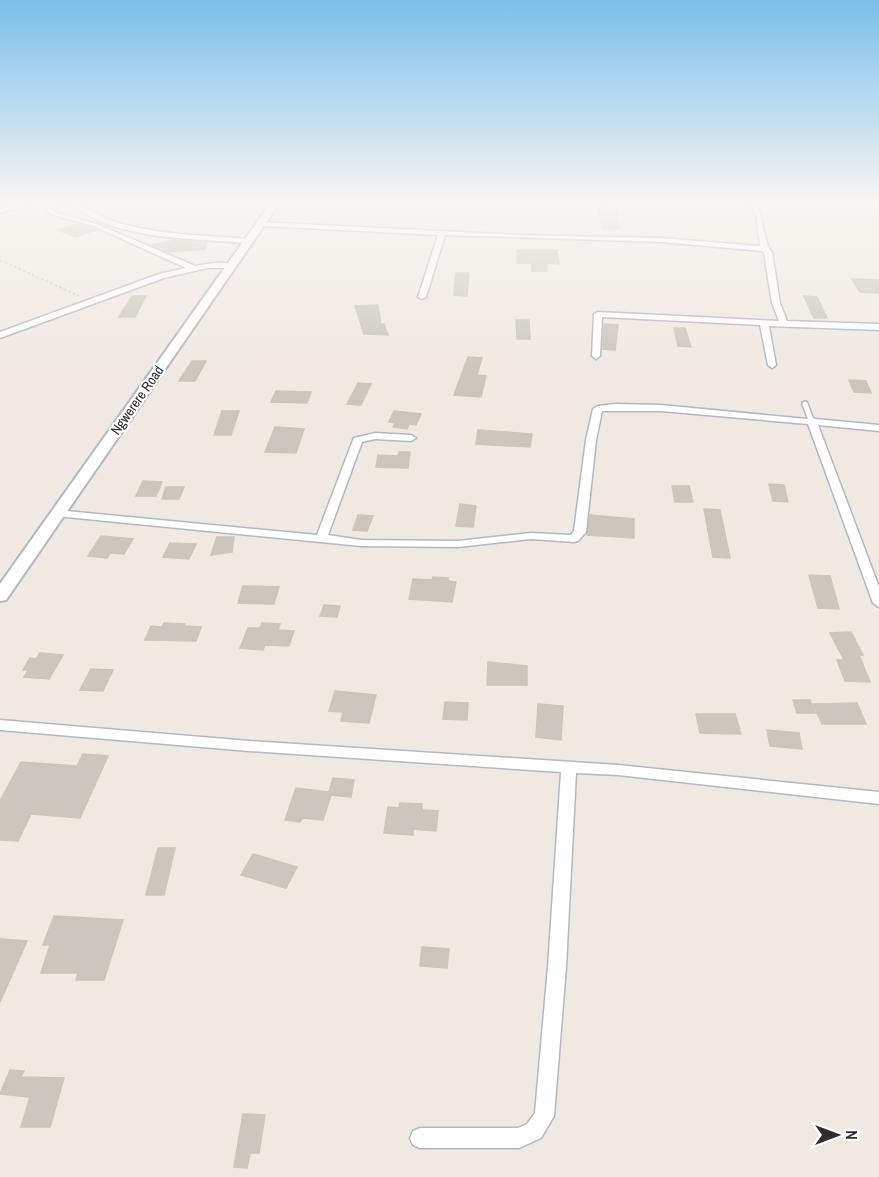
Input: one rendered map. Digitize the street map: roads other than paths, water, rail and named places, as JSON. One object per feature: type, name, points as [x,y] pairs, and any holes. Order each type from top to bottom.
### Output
[{"type":"main road","name":"Ngwerere Road","points":[[0,596],[56,513],[237,259]]},
{"type":"street","points":[[171,259],[194,269]]},
{"type":"street","points":[[422,297],[434,259]]},
{"type":"street","points":[[769,259],[776,303],[784,323]]},
{"type":"street","points":[[0,335],[96,302],[148,280],[194,269],[232,266]]},
{"type":"street","points":[[596,356],[598,314],[879,327]]},
{"type":"street","points":[[764,322],[772,365]]},
{"type":"street","points":[[56,513],[327,539],[420,545],[531,536],[574,539],[579,536],[582,522],[591,440],[598,410],[615,407],[661,408],[879,428]]},
{"type":"street","points":[[811,420],[879,603]]},
{"type":"street","points":[[327,539],[322,537],[358,440],[375,436],[411,438]]},
{"type":"street","points":[[0,725],[249,746],[569,766],[879,798]]},
{"type":"street","points":[[420,1138],[519,1138],[534,1131],[544,1116],[557,967],[569,766]]},
{"type":"lane","points":[[805,404],[811,420]]}]
